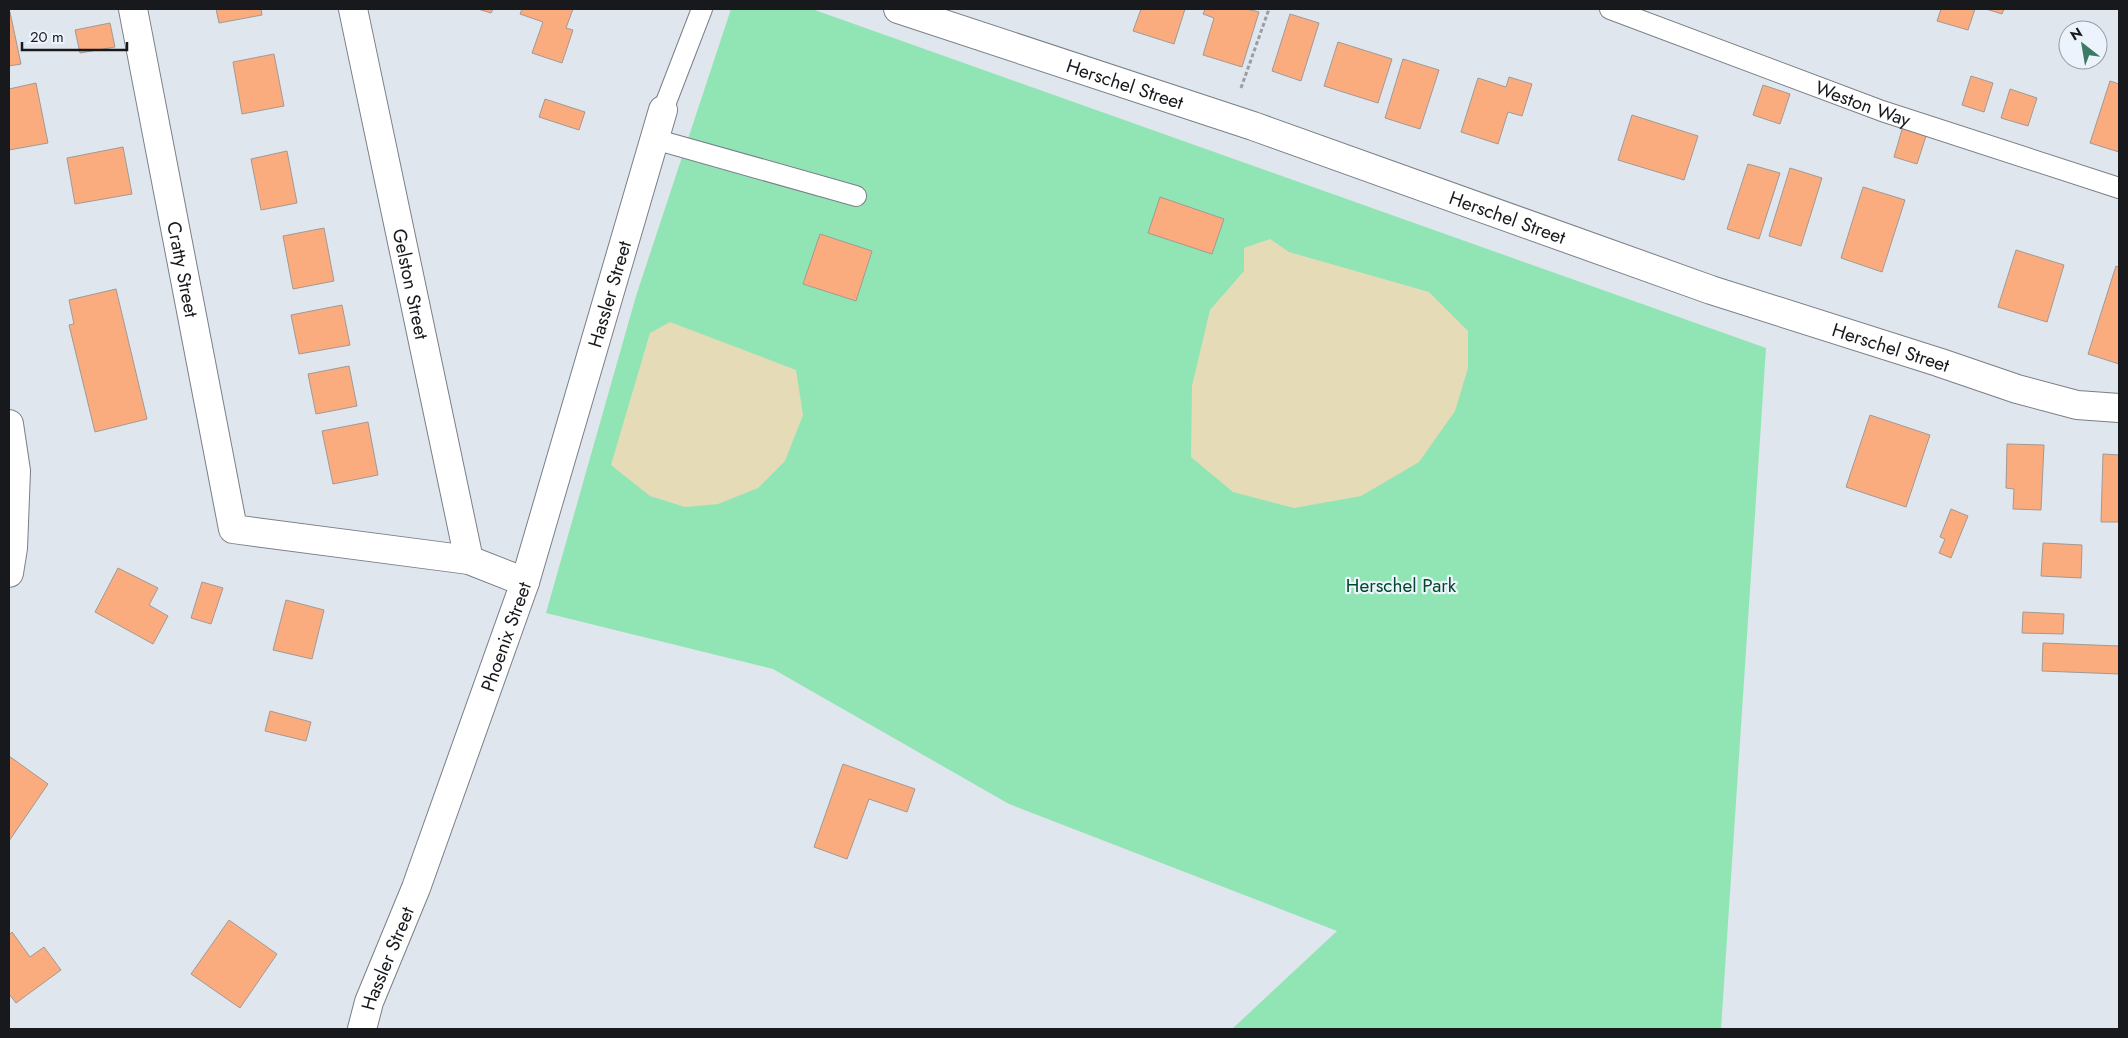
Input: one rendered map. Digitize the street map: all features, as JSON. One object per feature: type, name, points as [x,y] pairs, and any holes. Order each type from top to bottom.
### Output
[{"type":"street","name":"Cratty Street","points":[[133,9],[233,530]]},
{"type":"street","name":"Gelston Street","points":[[353,9],[469,560]]},
{"type":"street","name":"Herschel Street","points":[[898,9],[1230,119],[1711,290],[2017,389],[2077,405],[2119,408]]},
{"type":"street","name":"Hassler Street","points":[[525,582],[663,110]]},
{"type":"street","points":[[9,424],[16,471],[13,548],[9,573]]},
{"type":"street","name":"Phoenix Street","points":[[233,530],[469,560],[525,582],[416,888]]},
{"type":"street","name":"Hassler Street","points":[[362,1029],[369,1002],[416,888]]},
{"type":"lane","name":"Hassler Street","points":[[663,110],[702,9]]},
{"type":"lane","name":"Weston Way","points":[[1610,9],[1882,111],[2119,188]]},
{"type":"lane","points":[[654,139],[856,196]]},
{"type":"path","points":[[1230,119],[1269,9]]},
{"type":"green space","name":"Herschel Park","points":[[731,9],[812,9],[1766,348],[1721,1029],[1232,1029],[1337,931],[1009,804],[773,669],[546,613],[636,296]]},
{"type":"sand","points":[[1270,239],[1289,252],[1429,292],[1468,331],[1468,368],[1455,411],[1419,462],[1361,496],[1294,508],[1233,492],[1191,457],[1192,386],[1210,310],[1244,271],[1244,248]]},
{"type":"sand","points":[[670,322],[796,370],[803,415],[785,461],[758,488],[718,504],[685,507],[650,496],[611,465],[650,333]]},
{"type":"building","points":[[216,9],[261,9],[262,15],[219,23]]},
{"type":"building","points":[[478,9],[493,9],[491,13]]},
{"type":"building","points":[[522,9],[573,9],[566,28],[573,30],[562,63],[532,53],[543,22],[520,14]]},
{"type":"building","points":[[1141,9],[1185,9],[1174,44],[1133,31]]},
{"type":"building","points":[[1205,9],[1247,9],[1259,12],[1242,67],[1203,55],[1214,18],[1203,14]]},
{"type":"building","points":[[1941,9],[1975,9],[1968,30],[1937,21]]},
{"type":"building","points":[[1986,9],[2004,9],[2002,14]]},
{"type":"building","points":[[9,12],[21,64],[9,66]]},
{"type":"building","points":[[1290,14],[1319,23],[1301,81],[1272,71]]},
{"type":"building","points":[[110,23],[115,47],[80,53],[75,30]]},
{"type":"building","points":[[1338,42],[1392,59],[1378,103],[1324,86]]},
{"type":"building","points":[[274,54],[284,106],[242,114],[233,62]]},
{"type":"building","points":[[1403,59],[1439,70],[1420,129],[1385,118]]},
{"type":"building","points":[[1971,76],[1993,83],[1984,112],[1962,105]]},
{"type":"building","points":[[1509,77],[1532,84],[1522,116],[1508,112],[1498,144],[1461,132],[1478,78],[1506,87]]},
{"type":"building","points":[[2110,81],[2119,84],[2119,152],[2090,143]]},
{"type":"building","points":[[36,83],[48,143],[9,150],[9,89]]},
{"type":"building","points":[[1763,85],[1790,94],[1780,124],[1753,115]]},
{"type":"building","points":[[2010,89],[2037,98],[2028,126],[2001,118]]},
{"type":"building","points":[[545,99],[585,112],[579,130],[539,117]]},
{"type":"building","points":[[1632,115],[1698,136],[1684,180],[1618,160]]},
{"type":"building","points":[[1903,126],[1927,133],[1917,164],[1894,157]]},
{"type":"building","points":[[123,147],[132,194],[75,204],[67,158]]},
{"type":"building","points":[[287,151],[297,203],[261,210],[251,159]]},
{"type":"building","points":[[1748,164],[1780,173],[1759,239],[1727,229]]},
{"type":"building","points":[[1790,168],[1822,178],[1801,246],[1769,236]]},
{"type":"building","points":[[1863,187],[1905,200],[1882,272],[1841,258]]},
{"type":"building","points":[[1160,197],[1224,219],[1212,254],[1148,233]]},
{"type":"building","points":[[324,228],[334,281],[293,289],[283,236]]},
{"type":"building","points":[[820,234],[872,251],[856,301],[803,284]]},
{"type":"building","points":[[2016,250],[2064,265],[2047,322],[1998,307]]},
{"type":"building","points":[[2116,266],[2119,267],[2119,364],[2088,354]]},
{"type":"building","points":[[116,289],[147,419],[95,432],[69,325],[74,324],[69,300]]},
{"type":"building","points":[[342,305],[350,345],[299,354],[291,315]]},
{"type":"building","points":[[349,366],[357,406],[316,414],[308,374]]},
{"type":"building","points":[[1870,415],[1930,435],[1906,507],[1846,487]]},
{"type":"building","points":[[368,422],[378,475],[333,484],[322,431]]},
{"type":"building","points":[[2007,444],[2044,445],[2041,510],[2013,509],[2014,489],[2006,488]]},
{"type":"building","points":[[2103,454],[2119,455],[2119,522],[2101,522]]},
{"type":"building","points":[[1951,509],[1968,516],[1951,558],[1939,553],[1945,539],[1940,537]]},
{"type":"building","points":[[2043,543],[2082,545],[2081,578],[2041,576]]},
{"type":"building","points":[[118,568],[158,588],[149,605],[168,616],[153,644],[95,612]]},
{"type":"building","points":[[202,582],[223,588],[211,624],[191,618]]},
{"type":"building","points":[[286,600],[324,610],[312,659],[273,650]]},
{"type":"building","points":[[2023,612],[2064,614],[2063,634],[2022,633]]},
{"type":"building","points":[[2043,643],[2119,646],[2119,674],[2042,671]]},
{"type":"building","points":[[270,711],[311,722],[306,741],[265,731]]},
{"type":"building","points":[[9,756],[48,784],[9,841]]},
{"type":"building","points":[[843,764],[915,789],[907,812],[869,799],[847,859],[814,847]]},
{"type":"building","points":[[229,920],[277,954],[240,1008],[191,974]]},
{"type":"building","points":[[12,932],[30,957],[44,947],[61,970],[16,1003],[9,994],[9,935]]}]
